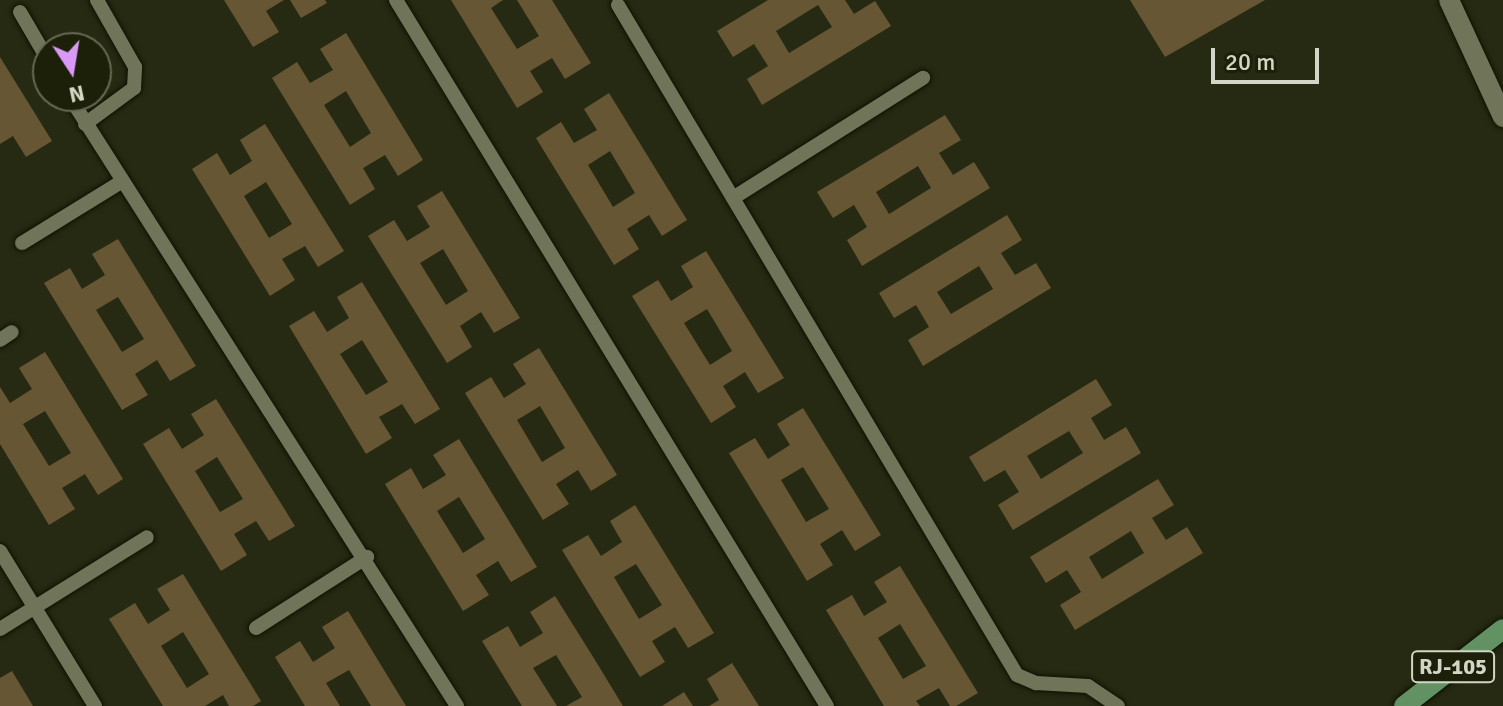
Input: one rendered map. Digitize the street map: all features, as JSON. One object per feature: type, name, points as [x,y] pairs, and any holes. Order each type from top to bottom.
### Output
[{"type":"main road","name":"RJ-105","points":[[1404,706],[1503,629]]},
{"type":"street","points":[[1449,0],[1503,117]]},
{"type":"lane","points":[[85,124],[134,88],[135,67],[97,0]]},
{"type":"lane","points":[[396,0],[827,706]]},
{"type":"lane","points":[[618,5],[1017,675],[1036,683],[1088,686],[1118,706]]},
{"type":"lane","points":[[20,12],[32,33]]},
{"type":"lane","points":[[733,198],[923,78]]},
{"type":"lane","points":[[78,112],[367,557],[457,706]]},
{"type":"lane","points":[[22,243],[121,182]]},
{"type":"lane","points":[[0,629],[147,537]]},
{"type":"lane","points":[[0,551],[95,706]]},
{"type":"lane","points":[[256,628],[367,557]]},
{"type":"building","points":[[224,0],[284,0],[266,11],[279,32],[253,47]]},
{"type":"building","points":[[290,0],[325,0],[327,3],[301,18]]},
{"type":"building","points":[[451,0],[503,0],[491,8],[517,49],[539,36],[517,0],[552,0],[591,63],[565,79],[552,58],[530,71],[543,92],[517,108]]},
{"type":"building","points":[[768,0],[845,0],[854,14],[875,1],[891,26],[762,105],[747,79],[768,66],[754,44],[733,57],[717,31]],"holes":[[[818,5],[832,27],[789,53],[776,31]]]},
{"type":"building","points":[[1130,0],[1265,0],[1165,57]]},
{"type":"building","points":[[346,33],[423,160],[398,176],[385,155],[363,168],[375,189],[350,205],[272,78],[297,62],[310,83],[333,70],[320,49]],"holes":[[[346,91],[371,133],[350,147],[324,105]]]},
{"type":"building","points":[[0,57],[52,141],[26,157],[13,136],[0,144]]},
{"type":"building","points":[[609,93],[687,220],[662,236],[649,215],[627,229],[639,249],[614,265],[536,138],[561,122],[574,143],[597,130],[584,109]],"holes":[[[610,151],[635,193],[613,207],[588,165]]]},
{"type":"building","points":[[945,115],[961,140],[939,153],[953,175],[974,162],[990,188],[862,266],[847,240],[867,227],[854,205],[833,218],[817,192]],"holes":[[[918,166],[931,188],[889,214],[876,192]]]},
{"type":"building","points":[[265,124],[344,251],[318,267],[305,246],[282,259],[295,280],[270,296],[192,169],[217,153],[230,175],[252,161],[240,140]],"holes":[[[266,182],[292,224],[269,238],[244,196]]]},
{"type":"building","points":[[442,191],[520,318],[494,333],[481,312],[460,326],[472,347],[447,363],[368,236],[394,220],[407,241],[430,227],[417,206]],"holes":[[[443,249],[468,291],[446,305],[420,263]]]},
{"type":"building","points":[[1007,215],[1022,240],[1001,253],[1015,275],[1036,263],[1051,288],[923,366],[908,340],[929,327],[916,305],[894,318],[879,293]],"holes":[[[979,266],[993,289],[951,314],[937,292]]]},
{"type":"building","points":[[118,239],[196,366],[170,381],[157,360],[135,374],[148,395],[122,410],[44,283],[70,268],[82,289],[105,275],[92,254]],"holes":[[[118,297],[144,339],[122,352],[96,310]]]},
{"type":"building","points":[[706,251],[784,378],[758,393],[745,372],[723,386],[736,407],[711,423],[632,296],[658,280],[671,301],[693,287],[681,266]],"holes":[[[707,309],[732,351],[710,365],[684,323]]]},
{"type":"building","points":[[362,282],[440,409],[415,424],[402,404],[379,417],[392,438],[366,454],[289,326],[314,311],[327,332],[349,318],[337,297]],"holes":[[[362,340],[388,382],[366,395],[340,354]]]},
{"type":"building","points":[[539,348],[617,475],[591,491],[578,470],[556,484],[569,504],[543,520],[465,393],[491,377],[504,398],[526,384],[513,364]],"holes":[[[540,406],[565,448],[542,462],[517,420]]]},
{"type":"building","points":[[45,352],[123,479],[98,495],[85,474],[62,488],[75,509],[49,525],[0,444],[0,387],[10,403],[32,389],[19,368]],"holes":[[[45,411],[71,453],[49,466],[23,424]]]},
{"type":"building","points":[[1096,379],[1112,405],[1091,418],[1104,440],[1126,427],[1141,453],[1013,530],[998,505],[1019,492],[1005,470],[984,482],[969,457]],"holes":[[[1069,431],[1083,453],[1041,479],[1027,456]]]},
{"type":"building","points":[[216,399],[295,526],[269,541],[256,521],[234,534],[247,555],[221,571],[143,444],[169,428],[182,449],[204,435],[191,414]],"holes":[[[217,457],[243,499],[220,512],[195,471]]]},
{"type":"building","points":[[803,408],[881,535],[855,551],[842,530],[820,544],[833,565],[807,581],[729,453],[755,438],[768,459],[790,445],[777,424]],"holes":[[[803,467],[829,509],[806,522],[781,480]]]},
{"type":"building","points":[[459,439],[537,567],[511,582],[498,561],[476,575],[489,595],[463,611],[385,484],[411,468],[423,489],[446,475],[433,455]],"holes":[[[459,497],[485,539],[463,553],[437,511]]]},
{"type":"building","points":[[1158,479],[1174,505],[1152,518],[1166,540],[1187,527],[1203,553],[1075,630],[1060,605],[1081,592],[1067,570],[1046,583],[1030,557]],"holes":[[[1131,531],[1144,553],[1102,579],[1089,557]]]},
{"type":"building","points":[[635,505],[714,633],[688,648],[675,627],[652,641],[665,662],[640,677],[562,550],[588,535],[601,556],[622,542],[610,521]],"holes":[[[636,564],[662,605],[639,619],[614,577]]]},
{"type":"building","points":[[900,566],[978,693],[956,706],[950,706],[939,688],[916,701],[920,706],[884,706],[826,610],[852,595],[864,616],[887,602],[874,582]],"holes":[[[900,624],[926,666],[903,679],[878,638]]]},
{"type":"building","points":[[183,574],[261,701],[253,706],[229,706],[223,695],[205,706],[163,706],[109,619],[135,603],[148,624],[170,610],[157,589]],"holes":[[[183,632],[209,674],[187,688],[161,646]]]},
{"type":"building","points":[[555,596],[623,706],[566,706],[582,697],[556,655],[533,668],[557,706],[522,706],[482,641],[508,626],[520,647],[543,633],[530,612]]},
{"type":"building","points":[[348,611],[406,706],[371,706],[349,670],[326,683],[340,706],[305,706],[275,657],[300,641],[313,662],[335,648],[322,627]]},
{"type":"building","points":[[732,663],[759,706],[709,706],[719,700],[707,679]]},
{"type":"building","points":[[12,671],[33,706],[0,706],[0,678]]},
{"type":"building","points":[[684,692],[693,706],[662,706]]}]
